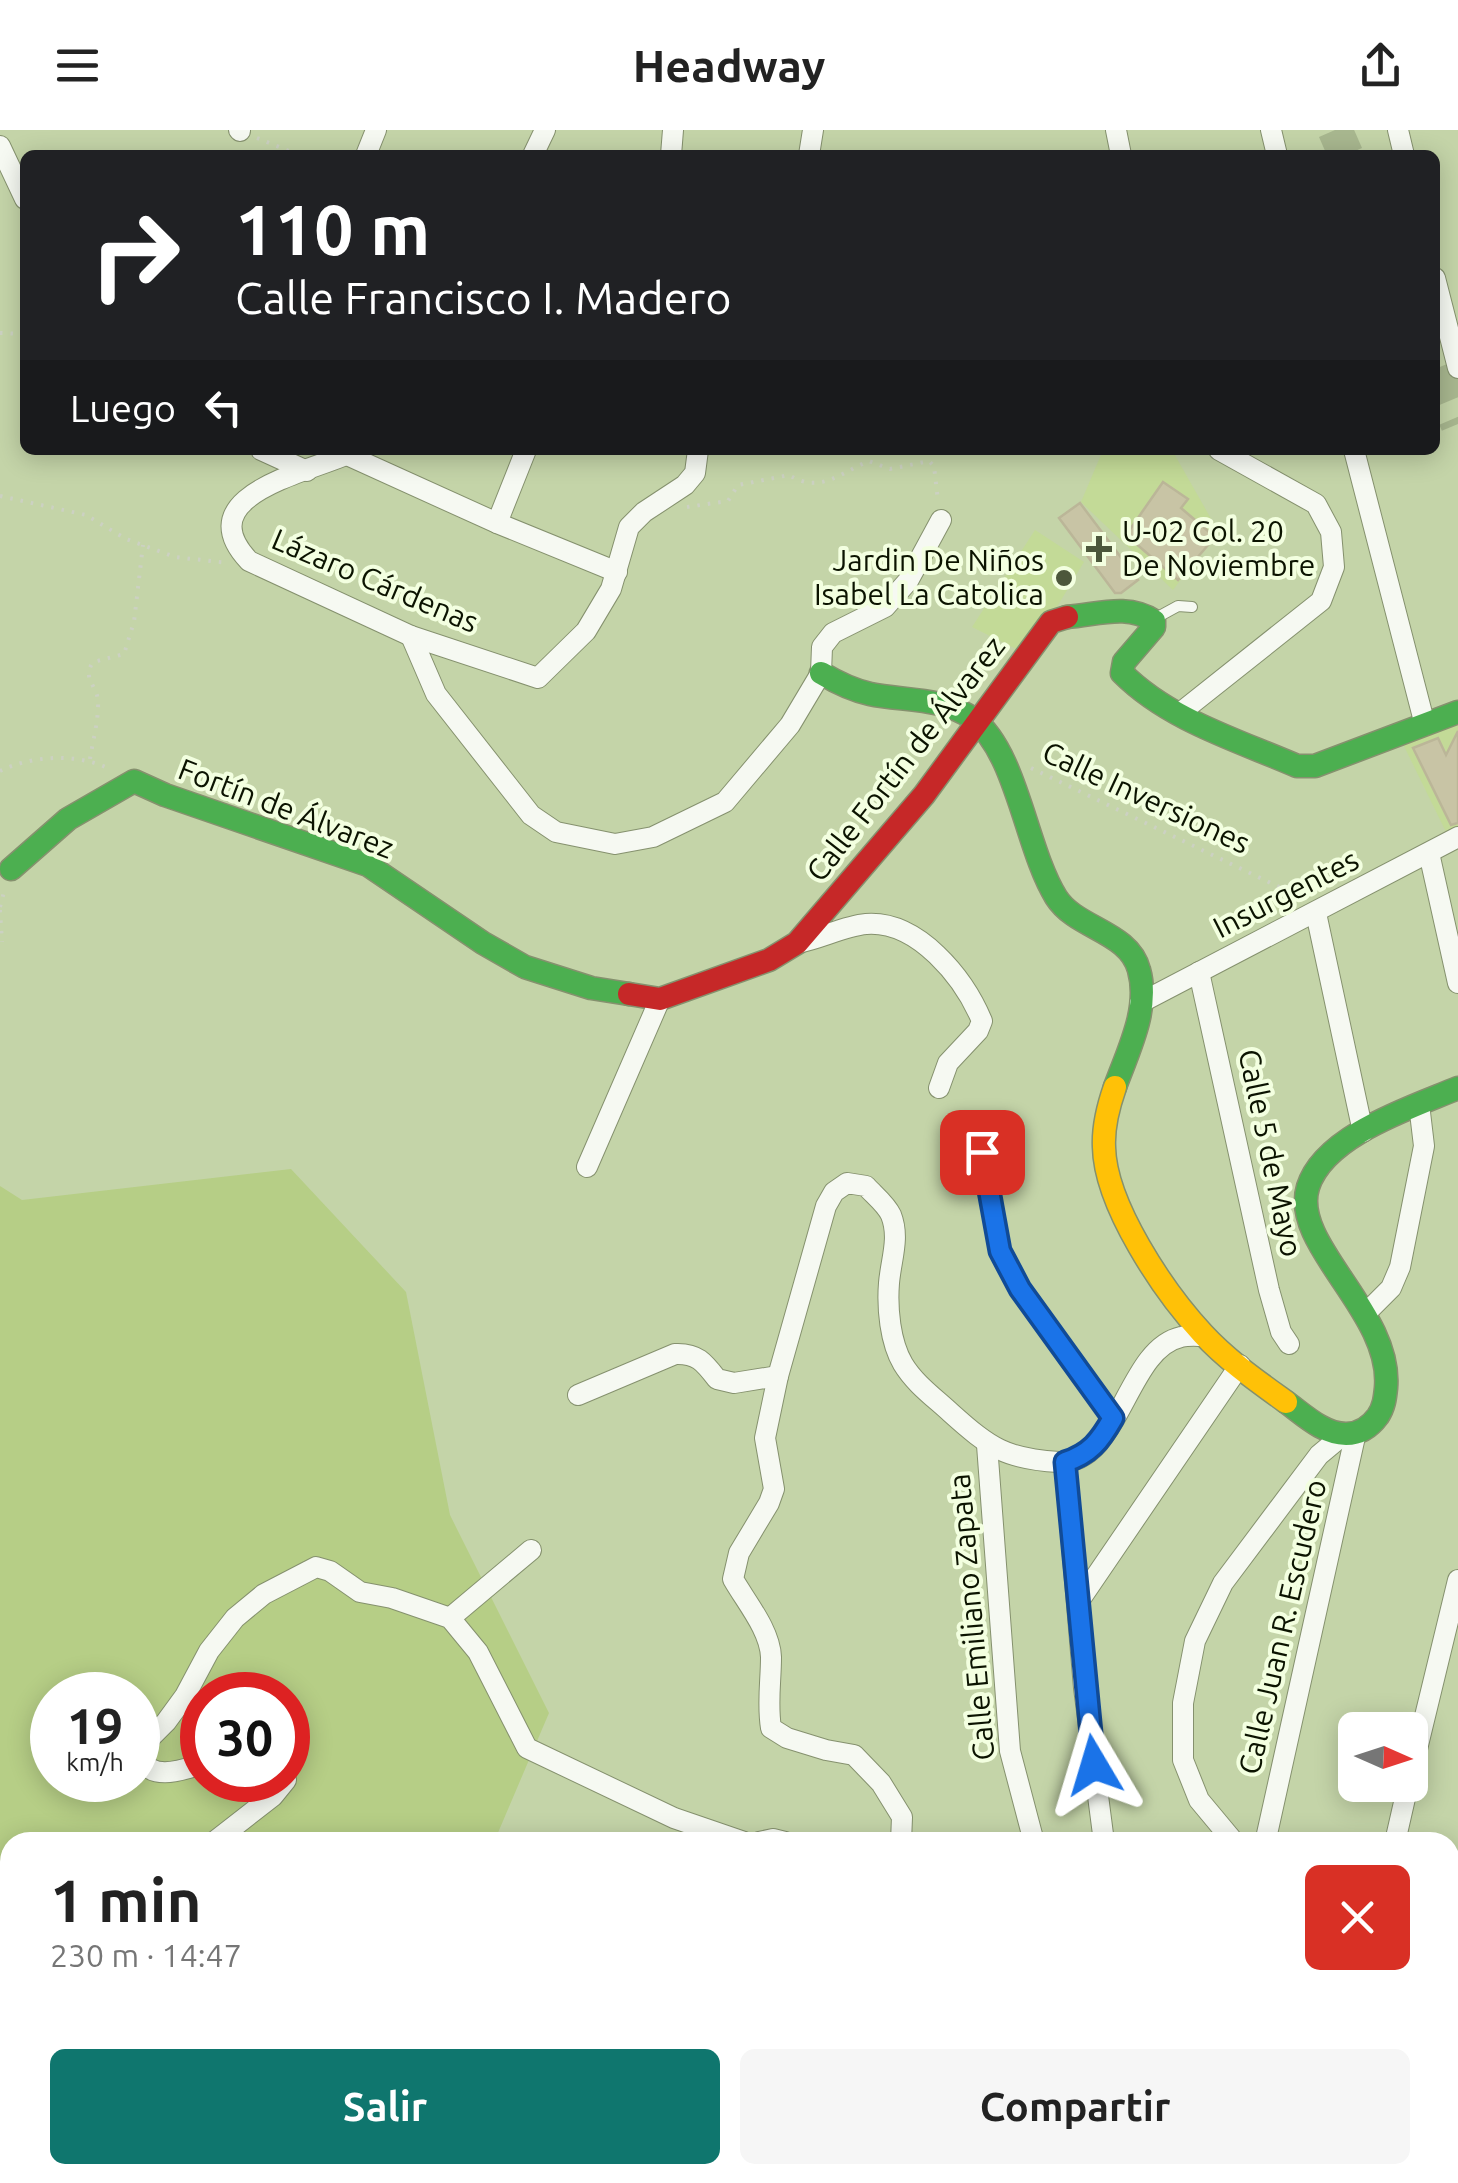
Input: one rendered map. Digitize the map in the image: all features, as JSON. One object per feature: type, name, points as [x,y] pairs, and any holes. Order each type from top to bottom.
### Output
[{"type":"street","points":[[0,146],[20,188]]},
{"type":"street","points":[[1440,298],[1458,368]]},
{"type":"street","points":[[271,455],[307,472]]},
{"type":"street","name":"Lázaro Cárdenas","points":[[345,455],[250,494],[234,510],[230,535],[249,561],[410,636],[538,678],[586,630],[612,589],[616,572]]},
{"type":"street","points":[[358,455],[497,524],[616,572],[629,527],[685,485],[695,473],[697,455]]},
{"type":"street","points":[[497,524],[524,455]]},
{"type":"street","points":[[1180,713],[1214,682],[1321,601],[1334,567],[1332,532],[1316,504],[1228,455]]},
{"type":"street","points":[[1355,455],[1425,725]]},
{"type":"street","points":[[410,636],[436,694],[531,815],[556,832],[615,844],[654,837],[725,802],[790,725],[821,674],[822,647],[833,634],[885,607],[908,582],[941,520]]},
{"type":"street","name":"Calle Fortín de Álvarez","points":[[797,944],[924,795],[1051,622],[1064,615],[1084,616],[1119,609],[1154,621]]},
{"type":"street","points":[[1154,621],[1150,634],[1124,662],[1122,673],[1130,684],[1180,713],[1298,766],[1315,766],[1458,712]]},
{"type":"street","points":[[821,674],[842,686],[876,695],[933,702],[978,722],[1003,762],[1054,896],[1071,915],[1111,936],[1130,952],[1141,974],[1134,1040],[1105,1122],[1105,1158],[1115,1200],[1132,1239],[1204,1336],[1313,1422],[1350,1434]]},
{"type":"street","points":[[12,869],[58,824],[87,804],[134,781]]},
{"type":"street","name":"Fortín de Álvarez","points":[[134,781],[164,795],[368,865],[524,967],[591,988],[660,999],[769,960],[797,944]]},
{"type":"street","name":"Insurgentes","points":[[1140,1003],[1458,837]]},
{"type":"street","points":[[1429,853],[1458,983]]},
{"type":"street","points":[[1316,914],[1362,1132]]},
{"type":"street","points":[[797,944],[865,924],[895,927],[926,946],[963,986],[982,1021],[948,1063],[939,1088]]},
{"type":"street","name":"Calle 5 de Mayo","points":[[1200,972],[1269,1290],[1288,1344]]},
{"type":"street","points":[[587,1166],[660,999]]},
{"type":"street","points":[[1226,1832],[1199,1800],[1183,1760],[1182,1703],[1195,1640],[1223,1583],[1320,1456],[1350,1434],[1364,1430],[1382,1412],[1389,1388],[1387,1361],[1368,1311],[1310,1228],[1307,1190],[1317,1170],[1362,1132],[1458,1088]]},
{"type":"street","points":[[1368,1311],[1391,1288],[1400,1267],[1424,1146],[1419,1104]]},
{"type":"street","points":[[982,1152],[1000,1251],[1020,1289],[1113,1418]]},
{"type":"street","points":[[901,1832],[902,1818],[881,1783],[854,1754],[787,1738],[771,1728],[766,1702],[771,1654],[761,1626],[733,1579],[738,1553],[774,1489],[765,1438],[778,1376],[826,1206],[834,1192],[847,1183],[866,1186],[890,1215],[896,1238],[889,1285],[890,1318],[904,1365],[919,1384],[987,1445],[1018,1458],[1065,1462],[1086,1455],[1100,1440],[1151,1358],[1179,1337],[1204,1336]]},
{"type":"street","points":[[578,1395],[674,1354],[691,1353],[702,1360],[717,1380],[734,1383],[778,1376]]},
{"type":"street","points":[[1076,1604],[1240,1365]]},
{"type":"street","name":"Calle Juan R. Escudero","points":[[1267,1832],[1350,1434]]},
{"type":"street","name":"Calle Emiliano Zapata","points":[[987,1445],[1010,1752],[1031,1832]]},
{"type":"street","points":[[1065,1462],[1076,1604],[1103,1832]]},
{"type":"street","points":[[450,1618],[531,1550]]},
{"type":"street","points":[[198,1672],[235,1618],[264,1594],[316,1567],[330,1570],[360,1592],[450,1618],[478,1652],[527,1748],[674,1818],[715,1832]]},
{"type":"street","points":[[1428,1719],[1450,1647],[1458,1580]]},
{"type":"street","points":[[180,1702],[151,1736],[140,1758],[142,1765],[152,1771],[180,1769]]},
{"type":"street","points":[[227,1832],[265,1802]]},
{"type":"street","points":[[1398,1832],[1405,1802]]},
{"type":"lane","points":[[1154,621],[1178,606],[1192,607]]},
{"type":"path","points":[[240,130],[287,150]]},
{"type":"path","points":[[685,485],[681,503],[688,508],[706,507],[728,501],[738,485],[789,475],[817,486],[869,462],[890,469],[929,461],[934,466],[941,520]]},
{"type":"path","points":[[0,496],[86,514],[176,558],[217,563],[249,561]]},
{"type":"path","points":[[90,759],[98,703],[96,691],[88,681],[88,668],[93,662],[124,654],[134,622],[143,545]]},
{"type":"path","points":[[0,770],[22,760],[90,759],[134,781]]},
{"type":"path","name":"Calle Inversiones","points":[[1003,762],[1023,764],[1310,902],[1316,914]]},
{"type":"path","points":[[0,910],[2,942]]},
{"type":"shaded area","points":[[1101,455],[1175,455],[1218,531],[1173,590],[1081,502]]},
{"type":"shaded area","points":[[1035,530],[1084,562],[1028,655],[972,627]]},
{"type":"shaded area","points":[[1458,715],[1458,831],[1448,836],[1401,740]]},
{"type":"shaded area","points":[[291,1169],[406,1292],[450,1515],[549,1713],[498,1832],[0,1832],[0,1186],[22,1200]]},
{"type":"building","points":[[1163,482],[1188,499],[1181,508],[1215,537],[1178,580],[1126,535]]},
{"type":"building","name":"U-02 Col. 20 De Noviembre","points":[[1080,503],[1138,580],[1121,593],[1115,593],[1059,518]]},
{"type":"building","points":[[1458,731],[1458,823],[1451,825],[1413,748],[1438,738],[1446,755]]},
{"type":"tunnel","points":[[1335,130],[1344,150]]},
{"type":"tunnel","points":[[1440,381],[1458,424]]},
{"type":"traffic: fast","points":[[1067,617],[1123,611],[1154,621],[1154,627],[1124,662],[1122,673],[1182,716],[1297,766],[1315,766],[1458,712]]},
{"type":"traffic: fast","points":[[821,673],[863,692],[949,707],[973,719],[988,734],[1011,777],[1056,897],[1076,916],[1125,947],[1139,970],[1140,1015],[1115,1087]]},
{"type":"traffic: fast","points":[[11,869],[68,819],[134,781],[368,865],[525,967],[591,988],[629,994]]},
{"type":"traffic: fast","points":[[1286,1402],[1314,1423],[1338,1433],[1360,1431],[1380,1413],[1386,1388],[1384,1360],[1360,1306],[1314,1232],[1306,1209],[1308,1187],[1317,1169],[1351,1138],[1395,1114],[1458,1088]]},
{"type":"traffic: slow","points":[[1115,1087],[1104,1147],[1114,1195],[1125,1221],[1155,1272],[1203,1334],[1286,1402]]},
{"type":"traffic: jam","points":[[629,994],[660,999],[769,960],[797,943],[924,795],[1051,622],[1067,617]]},
{"type":"place","name":"U-02 Col. 20 De Noviembre","points":[[1099,549]]},
{"type":"place","name":"Jardin De Niños Isabel La Catolica","points":[[1064,578]]},
{"type":"route","points":[[982,1152],[1000,1251],[1020,1289],[1113,1418],[1086,1455],[1065,1462],[1094,1765]]}]
